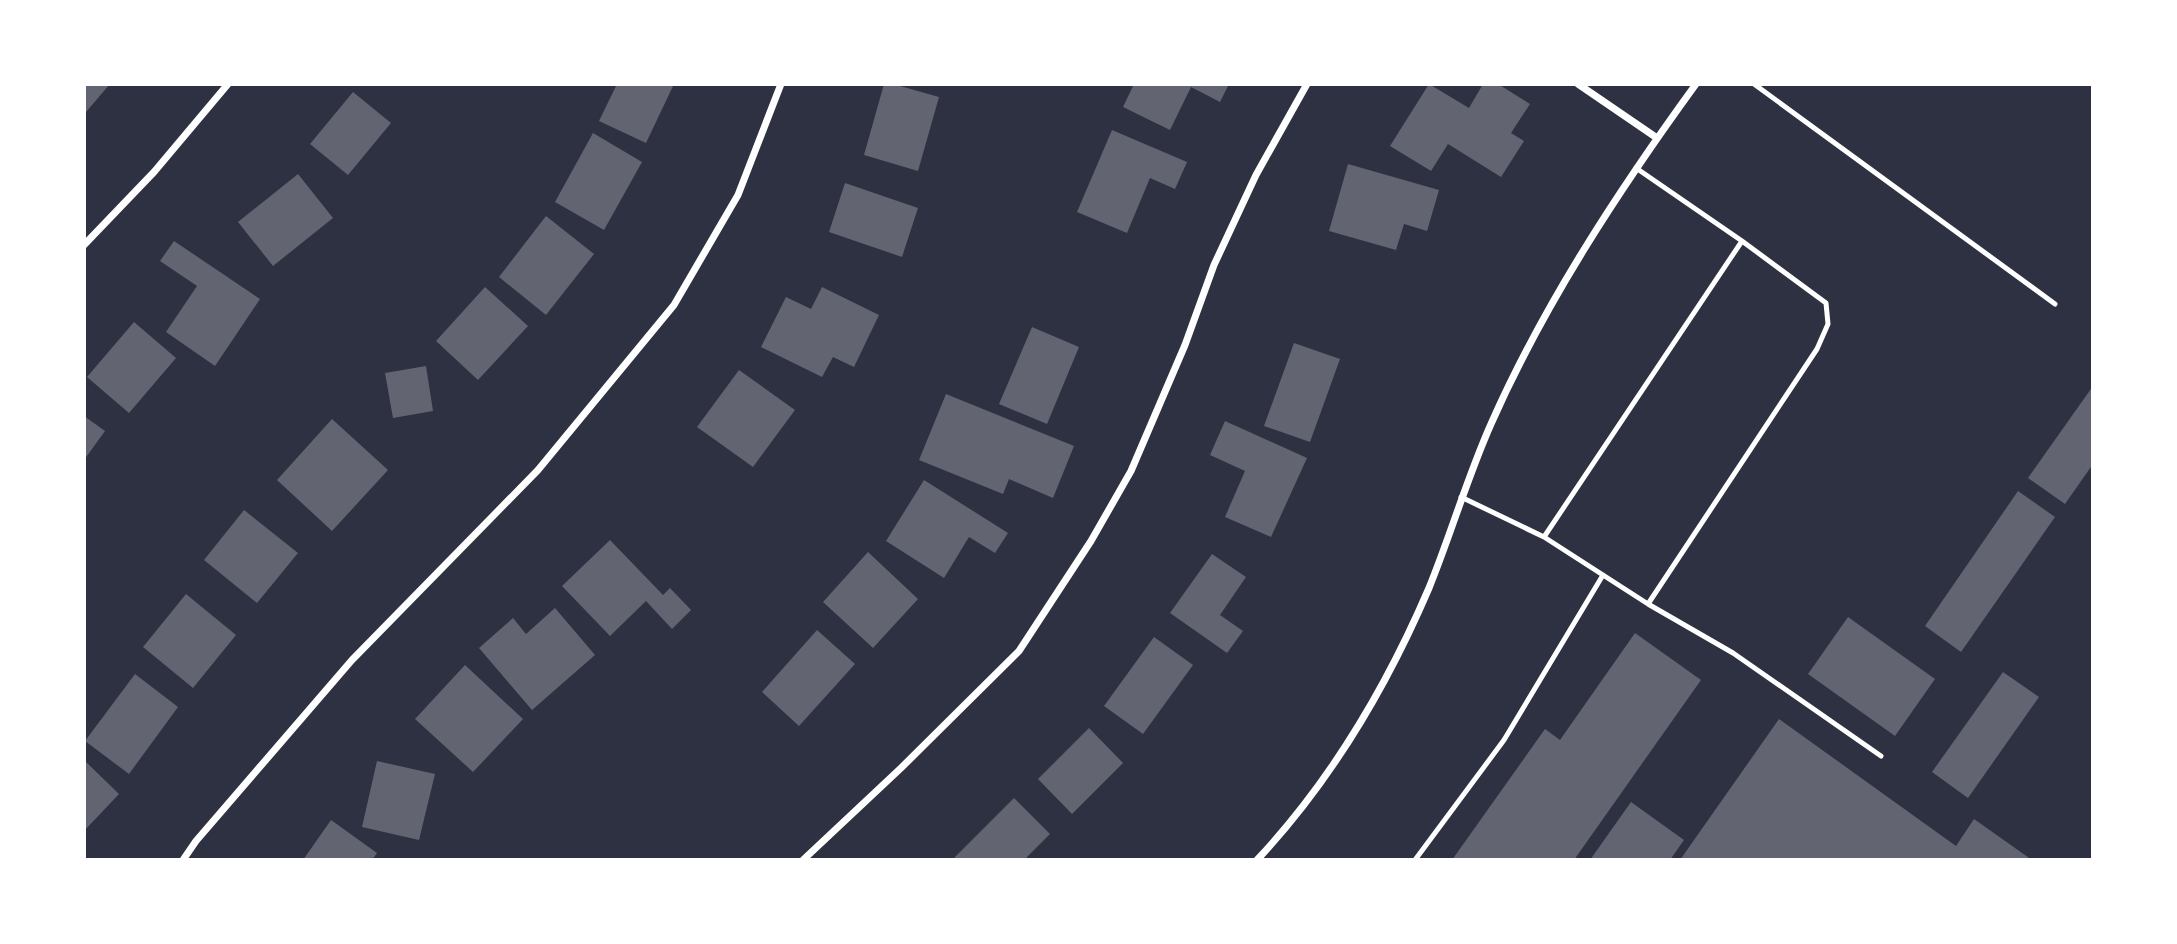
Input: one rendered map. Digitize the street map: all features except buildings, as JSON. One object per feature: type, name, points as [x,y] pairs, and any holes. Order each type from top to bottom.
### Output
[{"type":"street","points":[[84,245],[154,172],[228,84]]},
{"type":"street","points":[[183,860],[196,841],[352,660],[538,470],[674,305],[738,195],[781,84]]},
{"type":"street","points":[[803,860],[1019,651],[1091,541],[1131,471],[1185,345],[1214,265],[1256,176],[1307,84]]},
{"type":"street","points":[[1578,84],[1657,138]]},
{"type":"street","points":[[1256,860],[1279,836],[1334,765],[1380,688],[1429,588],[1490,425],[1532,338],[1636,168],[1696,84]]},
{"type":"lane","points":[[1754,84],[2055,304]]},
{"type":"lane","points":[[1636,168],[1826,303],[1828,324],[1817,349],[1648,604]]},
{"type":"lane","points":[[1544,537],[1742,241]]},
{"type":"lane","points":[[1461,497],[1544,537],[1648,604],[1733,653],[1881,756]]},
{"type":"lane","points":[[1415,860],[1504,740],[1603,575]]}]
